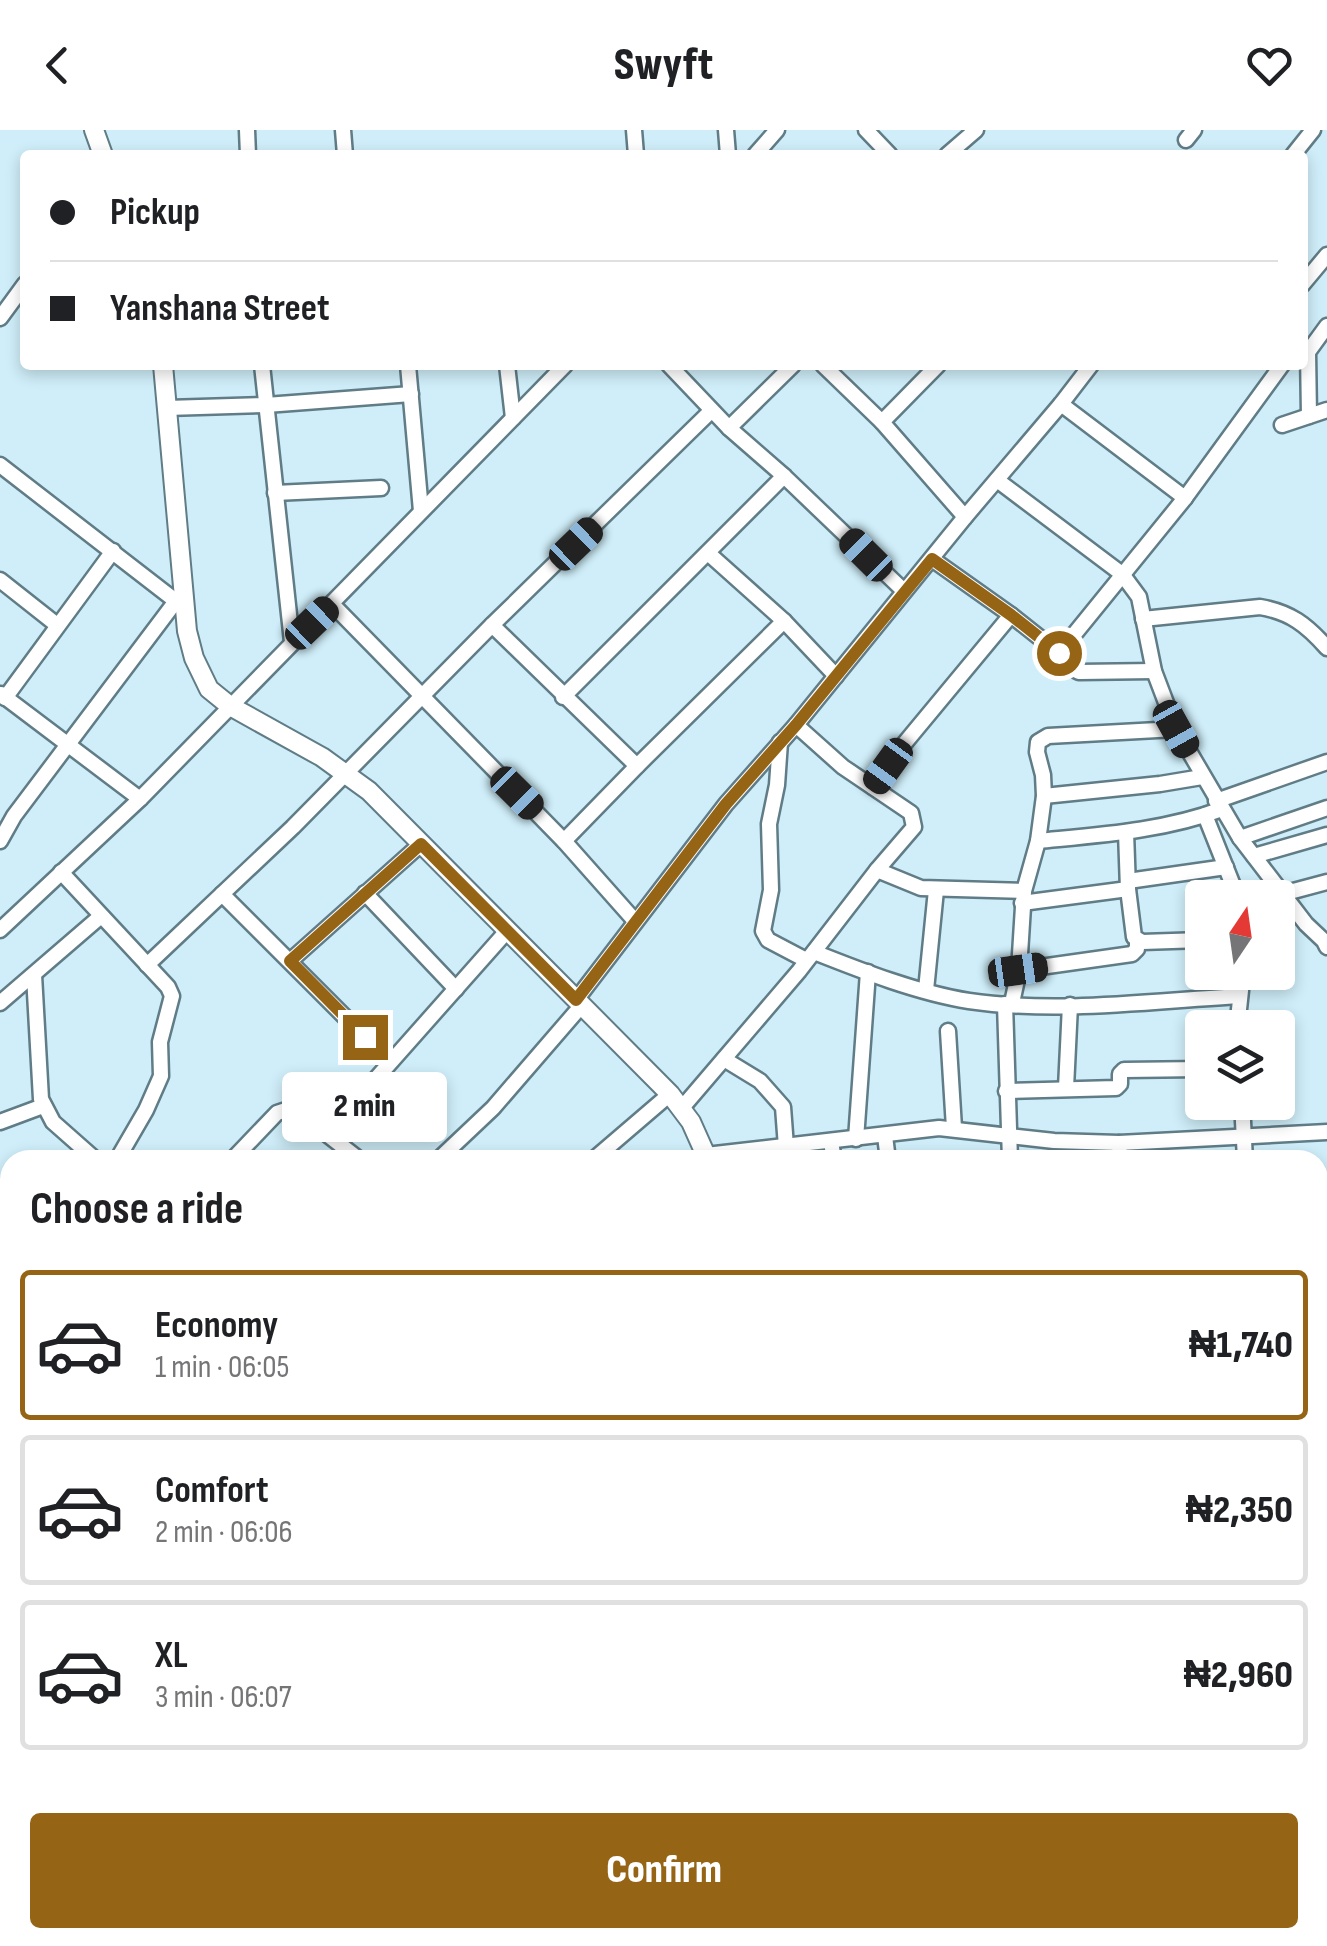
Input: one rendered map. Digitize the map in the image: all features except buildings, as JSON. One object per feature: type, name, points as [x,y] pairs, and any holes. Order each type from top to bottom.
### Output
[{"type":"street","points":[[759,150],[777,130]]},
{"type":"street","points":[[866,130],[885,150]]},
{"type":"street","points":[[953,150],[976,130]]},
{"type":"street","points":[[1298,150],[1313,130]]},
{"type":"street","points":[[1308,278],[1327,254]]},
{"type":"street","points":[[0,318],[20,291]]},
{"type":"street","points":[[1309,416],[1308,352],[1327,326]]},
{"type":"street","points":[[163,370],[180,605],[194,658],[209,689],[230,706],[346,773],[368,791],[675,1102],[691,1122],[701,1150]]},
{"type":"street","points":[[263,370],[292,642]]},
{"type":"street","points":[[409,370],[421,511]]},
{"type":"street","points":[[508,370],[513,418]]},
{"type":"street","points":[[2,925],[140,799],[560,370]]},
{"type":"street","points":[[674,370],[729,428],[904,591]]},
{"type":"street","points":[[729,428],[788,370]]},
{"type":"street","points":[[827,370],[882,422],[966,517]]},
{"type":"street","points":[[882,422],[933,370]]},
{"type":"street","points":[[449,1150],[493,1108],[579,1003],[635,921],[726,804],[796,725],[1086,370]]},
{"type":"street","points":[[1059,653],[1185,498],[1278,370]]},
{"type":"street","points":[[167,408],[411,394]]},
{"type":"street","points":[[1061,404],[1185,498]]},
{"type":"street","points":[[147,965],[711,410]]},
{"type":"street","points":[[1282,425],[1327,410]]},
{"type":"street","points":[[0,465],[180,605]]},
{"type":"street","points":[[564,697],[784,476]]},
{"type":"street","points":[[997,480],[1122,574],[1139,597],[1154,672],[1176,729],[1219,805],[1272,880]]},
{"type":"street","points":[[275,493],[381,488]]},
{"type":"street","points":[[113,551],[3,696],[140,799]]},
{"type":"street","points":[[708,553],[836,676]]},
{"type":"street","points":[[932,559],[1011,615],[1059,653],[1069,667],[1079,672],[1154,672]]},
{"type":"street","points":[[0,580],[57,624]]},
{"type":"street","points":[[332,604],[564,841],[635,921]]},
{"type":"street","points":[[0,842],[14,816],[180,605]]},
{"type":"street","points":[[1143,619],[1260,607],[1291,614],[1327,648]]},
{"type":"street","points":[[873,787],[1011,615]]},
{"type":"street","points":[[564,841],[784,622]]},
{"type":"street","points":[[492,625],[637,766]]},
{"type":"street","points":[[607,1150],[675,1102],[724,1059],[914,827],[911,814],[830,756],[796,725]]},
{"type":"street","points":[[1009,1150],[1008,1004],[1018,970],[1023,897],[1038,840],[1044,796],[1037,752],[1041,738],[1176,729]]},
{"type":"street","points":[[780,742],[769,824],[771,890],[763,931],[768,940],[810,956],[967,1000],[1070,1005],[1240,996]]},
{"type":"street","points":[[1038,840],[1126,832],[1205,815],[1219,805],[1327,762]]},
{"type":"street","points":[[1044,796],[1202,777]]},
{"type":"street","points":[[0,806],[14,816]]},
{"type":"street","points":[[1240,838],[1327,808]]},
{"type":"street","points":[[1205,815],[1231,880]]},
{"type":"street","points":[[1018,970],[1132,954],[1137,949],[1126,832]]},
{"type":"street","points":[[1254,856],[1327,836]]},
{"type":"street","points":[[290,961],[421,844]]},
{"type":"street","points":[[877,870],[908,884],[936,890],[1023,897],[1128,885],[1226,867]]},
{"type":"street","points":[[62,872],[172,996],[160,1042],[162,1076],[122,1150]]},
{"type":"street","points":[[1295,891],[1327,882]]},
{"type":"street","points":[[926,990],[936,890]]},
{"type":"street","points":[[365,893],[456,989]]},
{"type":"street","points":[[222,894],[390,1062]]},
{"type":"street","points":[[1295,910],[1327,948]]},
{"type":"street","points":[[0,1003],[101,916]]},
{"type":"street","points":[[327,1134],[508,931]]},
{"type":"street","points":[[1137,941],[1185,940]]},
{"type":"street","points":[[856,1138],[868,972]]},
{"type":"street","points":[[34,975],[41,1099],[53,1122],[85,1150]]},
{"type":"street","points":[[1239,1010],[1240,990]]},
{"type":"street","points":[[1066,1088],[1070,1005]]},
{"type":"street","points":[[948,1031],[954,1128]]},
{"type":"street","points":[[724,1059],[778,1099],[783,1107],[786,1150]]},
{"type":"street","points":[[1006,1091],[1116,1088],[1124,1070],[1185,1069]]},
{"type":"street","points":[[0,1122],[44,1106]]},
{"type":"street","points":[[242,1150],[277,1113],[286,1110],[297,1111],[347,1150]]},
{"type":"street","points":[[1243,1120],[1245,1150]]},
{"type":"street","points":[[795,1150],[939,1128],[1054,1141],[1119,1143],[1327,1132]]},
{"type":"street","points":[[886,1136],[887,1150]]},
{"type":"street","points":[[831,1142],[832,1150]]},
{"type":"street","points":[[1119,1143],[1119,1150]]},
{"type":"route","points":[[365,1037],[290,961],[421,844],[576,1000],[726,804],[932,559],[1059,653]]}]
